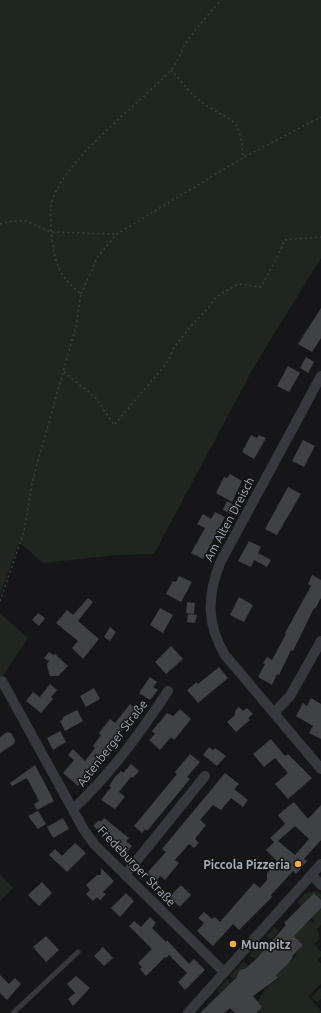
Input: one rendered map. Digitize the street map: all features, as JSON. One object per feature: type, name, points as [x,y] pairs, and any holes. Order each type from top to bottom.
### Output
[{"type":"street","name":"Am Alten Dreisch","points":[[321,376],[221,561],[210,598],[212,625],[221,649],[230,662],[321,769]]},
{"type":"street","points":[[274,713],[290,696],[321,641]]},
{"type":"street","name":"Fredeburger Straße","points":[[2,681],[84,830],[95,845],[224,972]]},
{"type":"street","name":"Astenberger Straße","points":[[73,809],[87,796],[119,759],[168,691]]},
{"type":"street","points":[[126,876],[206,776]]},
{"type":"street","points":[[188,1013],[321,864]]},
{"type":"street","points":[[312,875],[321,885]]},
{"type":"lane","points":[[13,1013],[78,952]]},
{"type":"path","points":[[81,294],[65,280],[58,266],[51,232],[51,206],[57,189],[64,177],[83,155],[171,70],[187,42],[221,0]]},
{"type":"path","points":[[171,70],[197,98],[210,108],[235,122],[242,138],[244,157]]},
{"type":"path","points":[[0,601],[24,531],[33,479],[76,326],[81,294],[98,256],[117,234],[244,157],[321,117]]},
{"type":"path","points":[[0,224],[13,221],[26,221],[51,232],[117,234]]},
{"type":"path","points":[[64,372],[95,397],[114,425],[166,364],[175,346],[216,297],[238,284],[261,287],[279,255],[284,240],[321,237]]},
{"type":"shaded area","points":[[0,0],[321,0],[321,258],[255,365],[154,554],[116,555],[43,563],[19,542],[0,595]]},
{"type":"shaded area","points":[[0,613],[28,638],[0,680]]},
{"type":"shaded area","points":[[0,874],[13,888],[0,901]]},
{"type":"shaded area","points":[[316,891],[321,894],[321,900],[314,893],[301,906],[297,902],[306,893]]},
{"type":"shaded area","points":[[321,908],[321,925],[317,929],[320,939],[314,944],[321,952],[321,956],[318,960],[321,964],[321,984],[308,996],[321,1011],[321,1013],[257,1012],[262,1007],[257,1002],[266,988],[278,979],[272,970],[285,967],[297,955],[294,950],[303,945],[293,934],[310,921],[313,923],[315,921],[311,917]]},
{"type":"shaded area","points":[[275,927],[279,931],[270,940],[266,936]]},
{"type":"shaded area","points":[[259,944],[263,950],[255,959],[249,955]]},
{"type":"shaded area","points":[[244,961],[256,976],[246,968],[242,968],[241,972],[233,979],[230,976]]},
{"type":"shaded area","points":[[227,979],[240,993],[238,994],[229,984],[220,993],[217,991]]},
{"type":"shaded area","points":[[321,988],[321,999],[317,1002],[311,997]]},
{"type":"building","points":[[321,308],[321,338],[312,352],[298,344]]},
{"type":"building","points":[[306,357],[314,362],[308,373],[300,368]]},
{"type":"building","points":[[288,366],[300,373],[289,392],[277,386]]},
{"type":"building","points":[[251,435],[257,438],[259,435],[266,438],[254,459],[242,452]]},
{"type":"building","points":[[303,440],[315,446],[304,467],[292,461]]},
{"type":"building","points":[[230,474],[242,481],[232,502],[216,493],[224,477],[227,478]]},
{"type":"building","points":[[288,487],[301,494],[277,535],[265,529]]},
{"type":"building","points":[[227,501],[236,506],[232,514],[223,510]]},
{"type":"building","points":[[215,512],[225,517],[203,559],[191,553],[205,528],[197,524],[203,514],[211,519]]},
{"type":"building","points":[[249,541],[261,547],[258,553],[271,560],[267,567],[254,560],[251,567],[238,561]]},
{"type":"building","points":[[312,575],[321,580],[321,598],[315,609],[314,608],[293,651],[291,650],[279,675],[277,674],[272,685],[258,677],[265,664],[263,663],[267,657],[272,660],[311,586],[308,584]]},
{"type":"building","points":[[179,576],[192,582],[181,602],[166,594],[173,581],[176,582]]},
{"type":"building","points":[[239,597],[253,605],[244,622],[230,615]]},
{"type":"building","points":[[88,598],[93,602],[78,621],[99,639],[83,659],[72,648],[78,641],[56,623],[67,610],[73,615]]},
{"type":"building","points":[[187,602],[195,603],[194,614],[186,613]]},
{"type":"building","points":[[160,608],[173,615],[163,633],[150,625]]},
{"type":"building","points":[[38,613],[45,618],[39,626],[32,620]]},
{"type":"building","points":[[188,614],[197,615],[195,623],[187,622]]},
{"type":"building","points":[[110,627],[116,632],[110,641],[104,637]]},
{"type":"building","points":[[171,646],[183,659],[166,674],[155,662]]},
{"type":"building","points":[[49,652],[53,655],[55,654],[68,666],[58,676],[50,676],[47,664],[49,661],[44,658]]},
{"type":"building","points":[[219,667],[228,678],[198,703],[187,690],[197,682],[198,684]]},
{"type":"building","points":[[150,677],[157,682],[153,687],[158,690],[150,700],[139,693]]},
{"type":"building","points":[[50,684],[57,690],[51,697],[53,699],[41,713],[26,701],[33,692],[40,697]]},
{"type":"building","points":[[94,688],[100,699],[86,707],[80,696]]},
{"type":"building","points":[[311,698],[321,704],[321,739],[309,733],[313,726],[296,716],[303,703],[307,706]]},
{"type":"building","points":[[130,704],[140,712],[135,718],[133,717],[130,720],[120,733],[123,734],[88,778],[78,786],[63,773],[74,760],[68,755],[73,749],[85,761],[95,748],[93,746],[101,735],[99,733],[110,719],[115,723]]},
{"type":"building","points":[[239,707],[243,711],[247,708],[253,714],[248,718],[250,720],[236,732],[227,722],[235,715],[235,711]]},
{"type":"building","points":[[180,709],[191,719],[174,740],[171,737],[160,750],[149,740],[155,734],[152,731],[167,713],[173,716]]},
{"type":"building","points":[[77,710],[83,721],[65,731],[60,721],[63,717]]},
{"type":"building","points":[[60,731],[66,742],[53,750],[47,738]]},
{"type":"building","points":[[7,732],[11,733],[15,740],[14,744],[0,753],[0,737]]},
{"type":"building","points":[[271,739],[285,756],[288,754],[312,778],[288,799],[275,784],[288,773],[275,758],[264,767],[253,754]]},
{"type":"building","points":[[209,747],[213,750],[215,748],[226,756],[217,766],[203,755]]},
{"type":"building","points":[[190,754],[200,762],[187,777],[190,779],[147,831],[145,829],[142,833],[134,826],[177,774],[175,772]]},
{"type":"building","points":[[131,764],[139,771],[133,778],[131,777],[119,792],[125,797],[115,809],[101,800],[111,787],[109,786],[115,777],[121,771],[123,773]]},
{"type":"building","points":[[35,765],[54,801],[37,810],[34,804],[39,801],[27,778],[12,786],[10,783]]},
{"type":"building","points":[[225,773],[239,784],[234,789],[248,800],[243,807],[231,798],[221,810],[213,805],[200,820],[206,825],[195,839],[199,843],[194,848],[189,844],[175,860],[179,863],[165,880],[160,876],[155,882],[146,874],[166,852],[162,849]]},
{"type":"building","points":[[294,802],[308,819],[321,805],[321,840],[304,859],[307,861],[296,874],[293,871],[271,895],[272,897],[239,930],[233,924],[213,946],[197,931],[204,923],[198,918],[204,912],[212,919],[215,917],[220,922],[254,883],[260,888],[267,880],[267,873],[278,862],[266,850],[274,842],[270,838],[285,824],[278,815]],"holes":[[[295,826],[309,839],[295,855],[278,841]]]},
{"type":"building","points":[[38,811],[46,824],[38,829],[28,816]]},
{"type":"building","points":[[63,818],[69,829],[53,838],[47,827]]},
{"type":"building","points":[[104,818],[129,838],[126,841],[132,846],[124,856],[113,848],[117,843],[93,826],[99,820],[101,822]]},
{"type":"building","points":[[75,843],[86,853],[67,872],[49,855],[55,849],[62,856]]},
{"type":"building","points":[[101,868],[114,881],[103,892],[106,894],[100,900],[97,897],[93,901],[86,894],[90,890],[86,885],[97,875],[101,875]]},
{"type":"building","points":[[42,882],[52,893],[39,906],[28,895]]},
{"type":"building","points":[[181,885],[191,895],[180,907],[169,897]]},
{"type":"building","points":[[126,893],[134,901],[120,917],[111,908]]},
{"type":"building","points":[[314,893],[321,900],[321,908],[294,936],[303,945],[292,956],[293,957],[288,964],[276,975],[278,978],[253,996],[262,1007],[256,1013],[235,1013],[230,1008],[224,1013],[200,1013],[236,978],[240,970],[246,968],[255,960],[286,925],[284,923]]},
{"type":"building","points":[[150,917],[156,923],[152,928],[166,942],[167,940],[189,964],[194,959],[205,970],[185,990],[178,982],[187,973],[169,955],[166,958],[165,957],[146,976],[140,969],[142,967],[138,963],[152,949],[129,926],[134,921],[141,927]]},
{"type":"building","points":[[46,936],[59,950],[46,962],[33,947]]},
{"type":"building","points":[[103,947],[113,958],[104,966],[94,956]]},
{"type":"building","points":[[0,975],[9,984],[15,978],[21,984],[7,1000],[0,993]]},
{"type":"building","points":[[76,976],[90,988],[73,1006],[68,999],[75,993],[67,984]]},
{"type":"place","name":"Piccola Pizzeria","points":[[298,864]]},
{"type":"place","name":"Mumpitz","points":[[233,944]]}]
